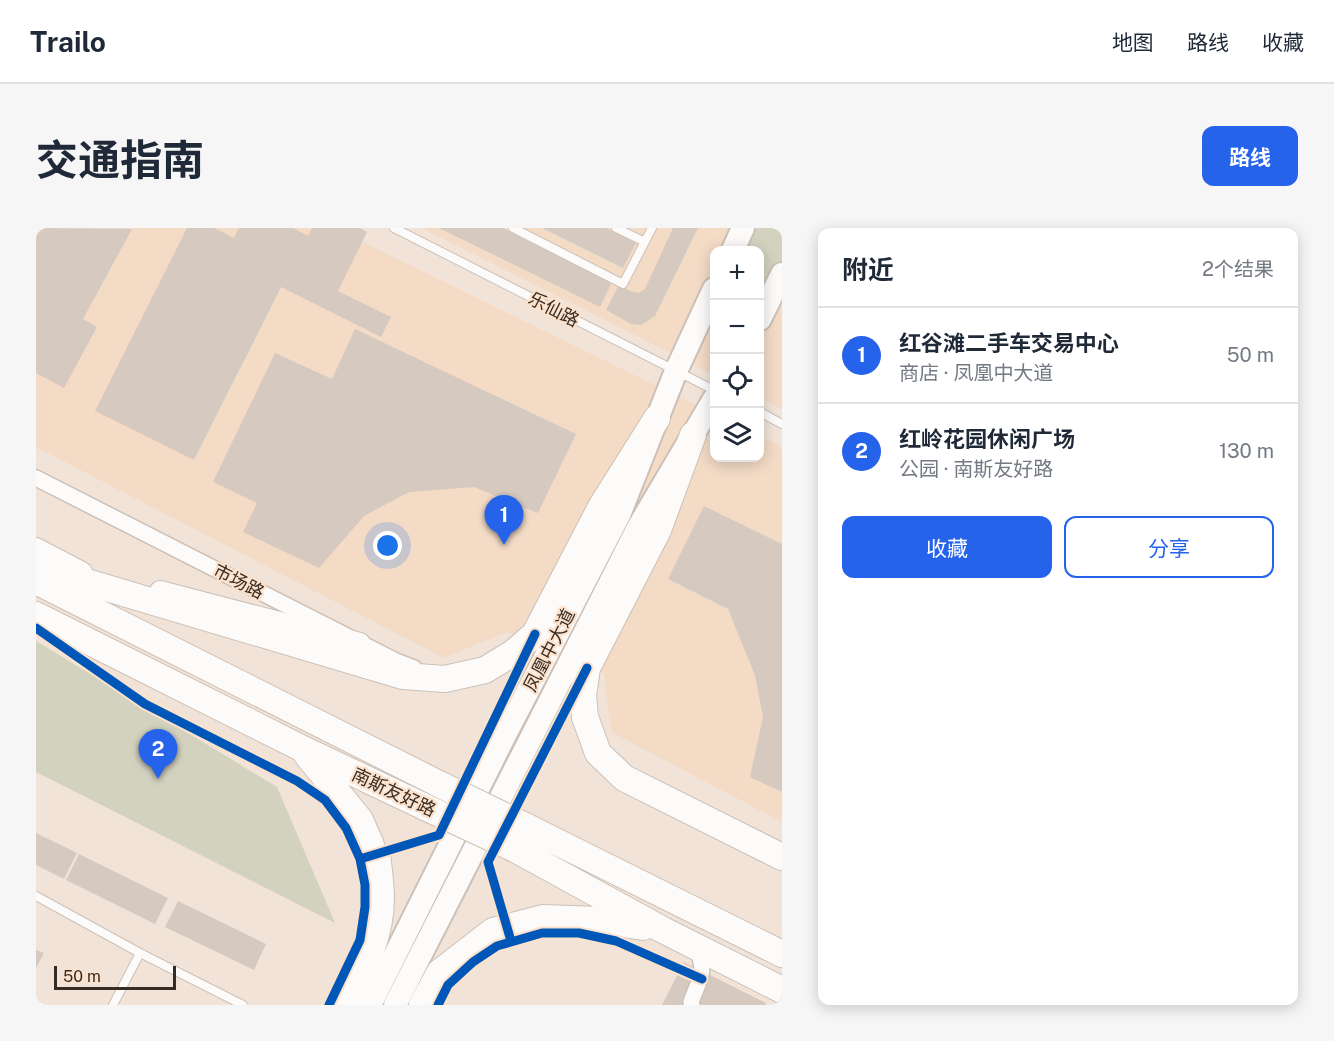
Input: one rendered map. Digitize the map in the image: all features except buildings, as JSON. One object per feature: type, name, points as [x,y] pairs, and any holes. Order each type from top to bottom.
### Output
[{"type":"highway","points":[[36,567],[403,676],[445,679],[485,670],[513,653],[535,634],[601,507],[657,418]]},
{"type":"highway","points":[[693,435],[658,530],[587,668],[583,695],[585,717],[598,753],[624,778],[782,857]]},
{"type":"highway","name":"南斯友好路","points":[[36,581],[782,954]]},
{"type":"highway","name":"南斯友好路","points":[[36,615],[301,748],[515,849],[661,929],[782,990]]},
{"type":"highway","points":[[301,748],[360,819],[375,853],[381,899],[378,929],[371,956],[346,1005]]},
{"type":"highway","points":[[422,1005],[440,972],[492,931],[543,918],[598,920],[661,929]]},
{"type":"main road","points":[[734,246],[743,228]]},
{"type":"main road","points":[[764,309],[782,274]]},
{"type":"main road","name":"凤凰中大道","points":[[370,1005],[506,733],[619,515],[676,371],[710,298]]},
{"type":"main road","name":"凤凰中大道","points":[[395,1005],[639,526],[710,406]]},
{"type":"street","name":"市场路","points":[[36,478],[396,661],[445,679]]},
{"type":"street","points":[[36,548],[79,571],[360,643]]},
{"type":"street","points":[[692,1005],[694,993],[702,980],[702,960],[696,947]]},
{"type":"lane","name":"乐仙路","points":[[396,228],[710,388]]},
{"type":"lane","points":[[513,228],[623,284],[652,228]]},
{"type":"lane","points":[[616,228],[645,242]]},
{"type":"lane","points":[[764,415],[782,424]]},
{"type":"lane","points":[[36,896],[140,953],[243,1005]]},
{"type":"lane","points":[[113,1005],[140,953]]},
{"type":"shaded area","points":[[36,228],[334,228],[710,412],[710,462],[764,462],[764,438],[782,447],[782,822],[611,732],[604,673],[507,632],[444,658],[36,447]]},
{"type":"shaded area","points":[[422,228],[782,228],[782,409],[764,399],[764,246],[710,246],[710,373]]},
{"type":"green space","points":[[754,228],[782,228],[782,261],[764,298],[764,246],[744,246]]},
{"type":"green space","points":[[36,641],[277,787],[335,923],[36,772]]},
{"type":"cycle path","points":[[36,628],[145,704],[297,781],[325,800],[346,828],[360,859],[365,885],[365,907],[360,940],[329,1005]]},
{"type":"cycle path","points":[[360,859],[439,835],[535,634]]},
{"type":"cycle path","points":[[511,941],[488,862],[587,668]]},
{"type":"cycle path","points":[[438,1005],[448,985],[473,962],[497,946],[542,933],[579,933],[616,941],[702,979]]},
{"type":"place","name":"红谷滩二手车交易中心","points":[[504,545]]},
{"type":"place","name":"红岭花园休闲广场","points":[[158,779]]}]
